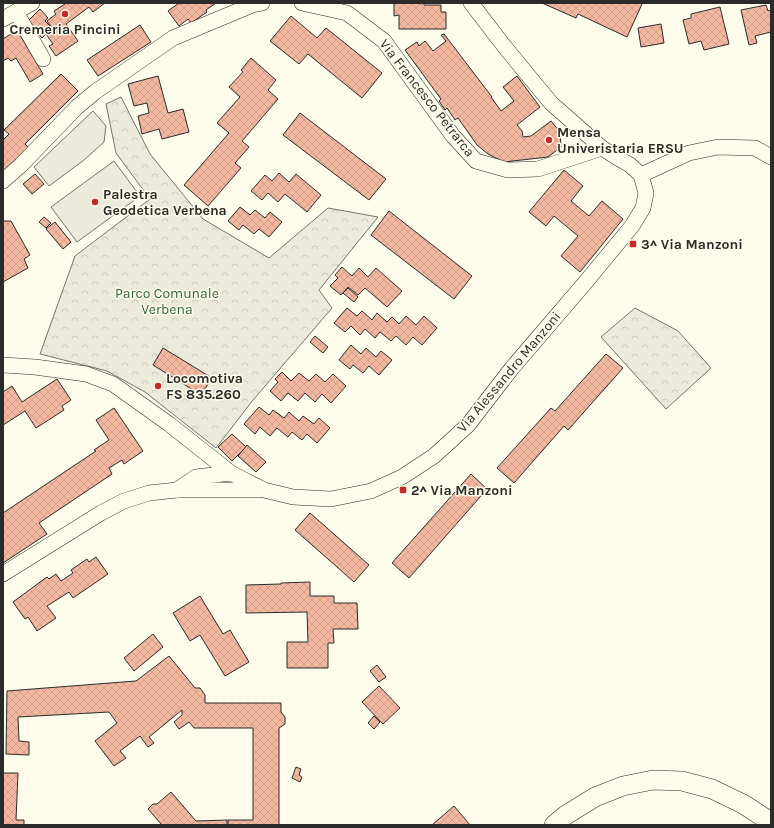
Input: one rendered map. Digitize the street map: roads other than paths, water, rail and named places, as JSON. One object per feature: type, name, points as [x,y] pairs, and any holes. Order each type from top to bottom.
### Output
[{"type":"main road","points":[[554,825],[566,815],[594,797],[623,786],[653,780],[682,781],[712,789],[743,804],[771,822]]},
{"type":"street","points":[[32,3],[9,16],[43,59]]},
{"type":"street","points":[[3,181],[25,161],[77,107],[95,92],[173,38],[252,5],[262,3]]},
{"type":"street","name":"Via Francesco Petrarca","points":[[302,3],[347,13],[384,41],[453,136],[476,161],[508,170],[538,169],[602,148]]},
{"type":"street","points":[[471,3],[551,103],[602,148],[616,158],[630,165],[641,175],[689,153],[718,147],[755,148],[771,157]]},
{"type":"street","name":"Via Alessandro Manzoni","points":[[3,574],[101,513],[124,501],[149,493],[177,490],[214,489],[264,490],[292,497],[331,499],[371,491],[402,478],[434,456],[468,425],[512,368],[632,226],[643,208],[646,193],[641,175]]},
{"type":"street","points":[[3,365],[35,367],[86,374],[113,384],[231,473],[214,489]]},
{"type":"street","points":[[196,478],[205,452]]},
{"type":"street","name":"Via Alessandro Manzoni","points":[[177,490],[196,478],[231,473],[264,490]]},
{"type":"place","name":"Cremeria Pincini","points":[[65,14]]},
{"type":"place","name":"Mensa Univeristaria ERSU","points":[[549,140]]},
{"type":"place","name":"Palestra Geodetica Verbena","points":[[95,202]]},
{"type":"place","name":"3^ Via Manzoni","points":[[633,244]]},
{"type":"place","name":"Locomotiva FS 835.260","points":[[158,386]]},
{"type":"place","name":"2^ Via Manzoni","points":[[403,490]]},
{"type":"park label","name":"Parco Comunale Verbena","points":[[167,302]]}]
